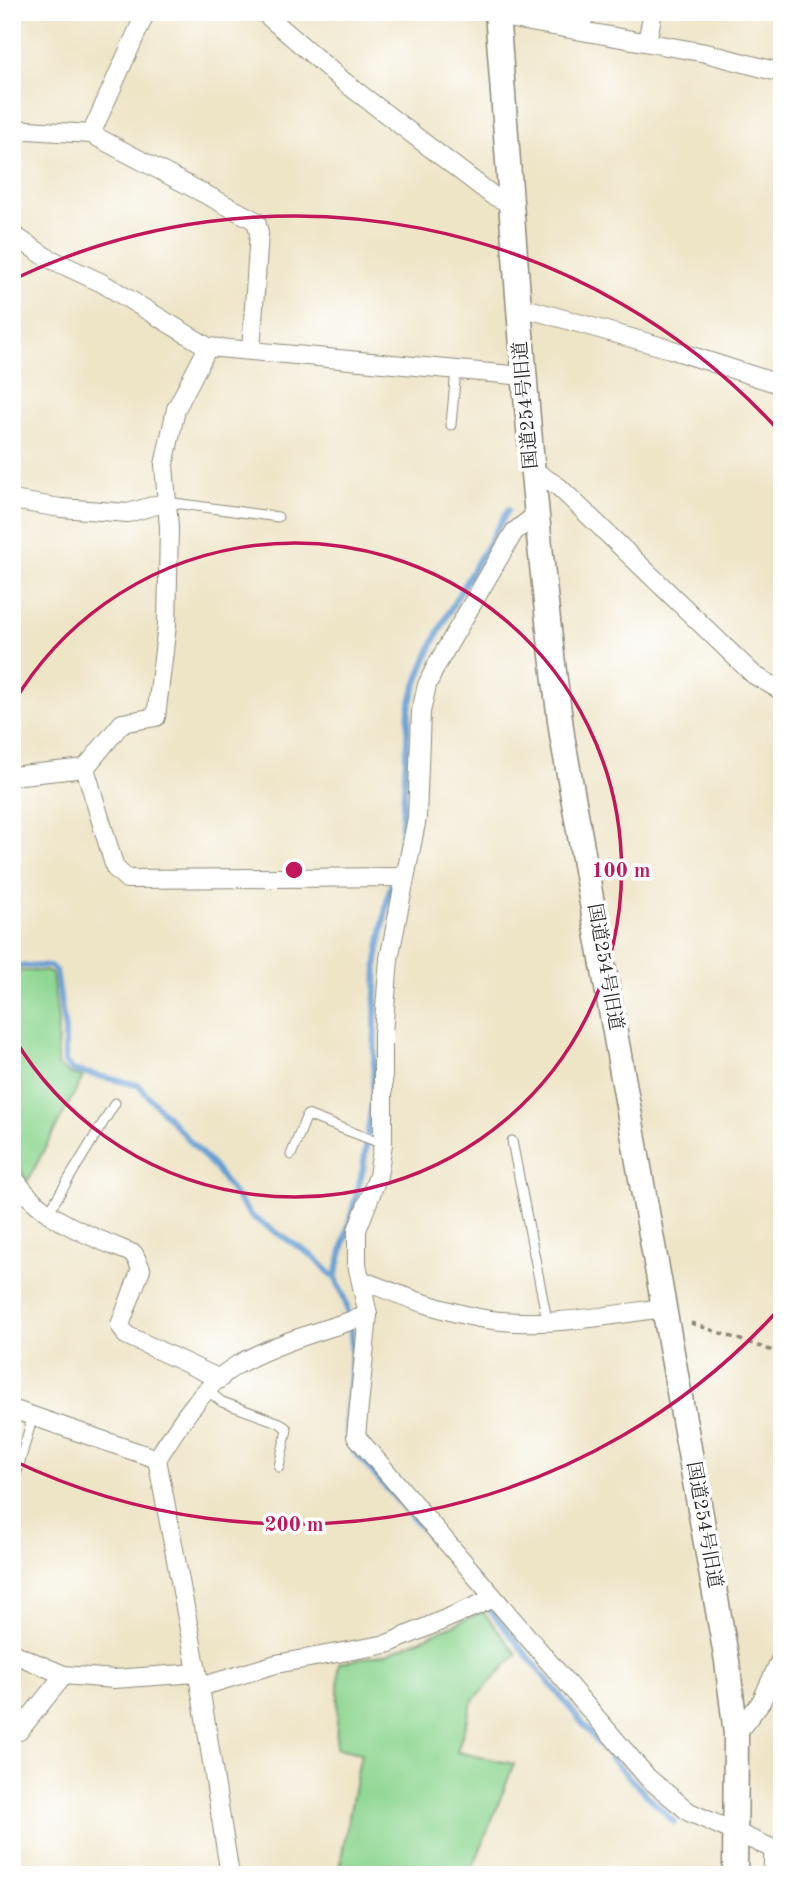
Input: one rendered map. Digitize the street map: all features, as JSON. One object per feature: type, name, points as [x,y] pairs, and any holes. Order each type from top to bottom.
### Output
[{"type":"street","points":[[91,134],[146,12]]},
{"type":"street","points":[[263,12],[343,81],[492,195],[511,204]]},
{"type":"street","points":[[647,42],[653,12]]},
{"type":"street","points":[[497,14],[582,21],[647,42],[782,73]]},
{"type":"street","name":"国道254号旧道","points":[[497,14],[518,306],[546,618],[562,735],[727,1661],[736,1734],[735,1875]]},
{"type":"street","points":[[12,129],[91,134],[256,221],[259,233],[251,351]]},
{"type":"street","points":[[12,234],[46,257],[102,283],[208,347],[524,376]]},
{"type":"street","points":[[518,306],[670,349],[782,385]]},
{"type":"street","points":[[12,776],[85,768],[122,723],[156,717],[167,625],[167,502],[164,465],[176,409],[208,347]]},
{"type":"street","points":[[533,470],[559,487],[754,675],[782,691]]},
{"type":"street","points":[[12,501],[128,513],[167,502]]},
{"type":"street","points":[[537,514],[514,532],[427,685],[421,712],[417,818],[388,972],[383,1034],[383,1144],[378,1176],[357,1230],[357,1264],[369,1315],[356,1436],[492,1599],[648,1778],[689,1812],[775,1852]]},
{"type":"street","points":[[85,768],[115,868],[127,879],[405,877]]},
{"type":"street","points":[[12,1174],[23,1192],[48,1215],[134,1254],[141,1269],[120,1325],[126,1335],[214,1385]]},
{"type":"street","points":[[361,1280],[426,1305],[482,1319],[547,1320],[664,1315]]},
{"type":"street","points":[[230,1875],[198,1680],[157,1459],[176,1429],[214,1385],[236,1365],[278,1346],[369,1315]]},
{"type":"street","points":[[12,1409],[157,1459]]},
{"type":"street","points":[[12,1653],[64,1675],[114,1679],[198,1680],[387,1644],[492,1599]]},
{"type":"street","points":[[736,1734],[761,1702],[782,1656]]},
{"type":"street","points":[[12,1729],[19,1731],[64,1675]]},
{"type":"lane","points":[[451,425],[456,370]]},
{"type":"lane","points":[[167,502],[278,517]]},
{"type":"lane","points":[[48,1215],[115,1103]]},
{"type":"lane","points":[[291,1155],[307,1115],[383,1144]]},
{"type":"lane","points":[[512,1141],[547,1320]]},
{"type":"lane","points":[[214,1385],[222,1402],[280,1423],[287,1429],[279,1467]]},
{"type":"lane","points":[[12,1489],[33,1416]]},
{"type":"lane","points":[[768,1875],[775,1852]]},
{"type":"path","points":[[664,1315],[782,1354]]},
{"type":"green space","points":[[12,971],[46,971],[52,974],[58,1021],[57,1065],[70,1074],[83,1077],[27,1182],[12,1149]]},
{"type":"green space","points":[[483,1612],[517,1654],[473,1700],[457,1752],[514,1764],[470,1875],[338,1875],[361,1753],[336,1748],[339,1663],[389,1653]]},
{"type":"waterway","points":[[508,510],[439,631],[427,656],[409,708],[400,858],[388,896],[377,961],[373,1094],[363,1169],[335,1278],[346,1303],[351,1330],[347,1433],[352,1449],[442,1551],[614,1762],[674,1822]]},
{"type":"waterway","points":[[12,966],[50,966],[56,971],[65,1031],[65,1063],[72,1070],[138,1085],[213,1166],[251,1216],[314,1257],[335,1278]]}]
